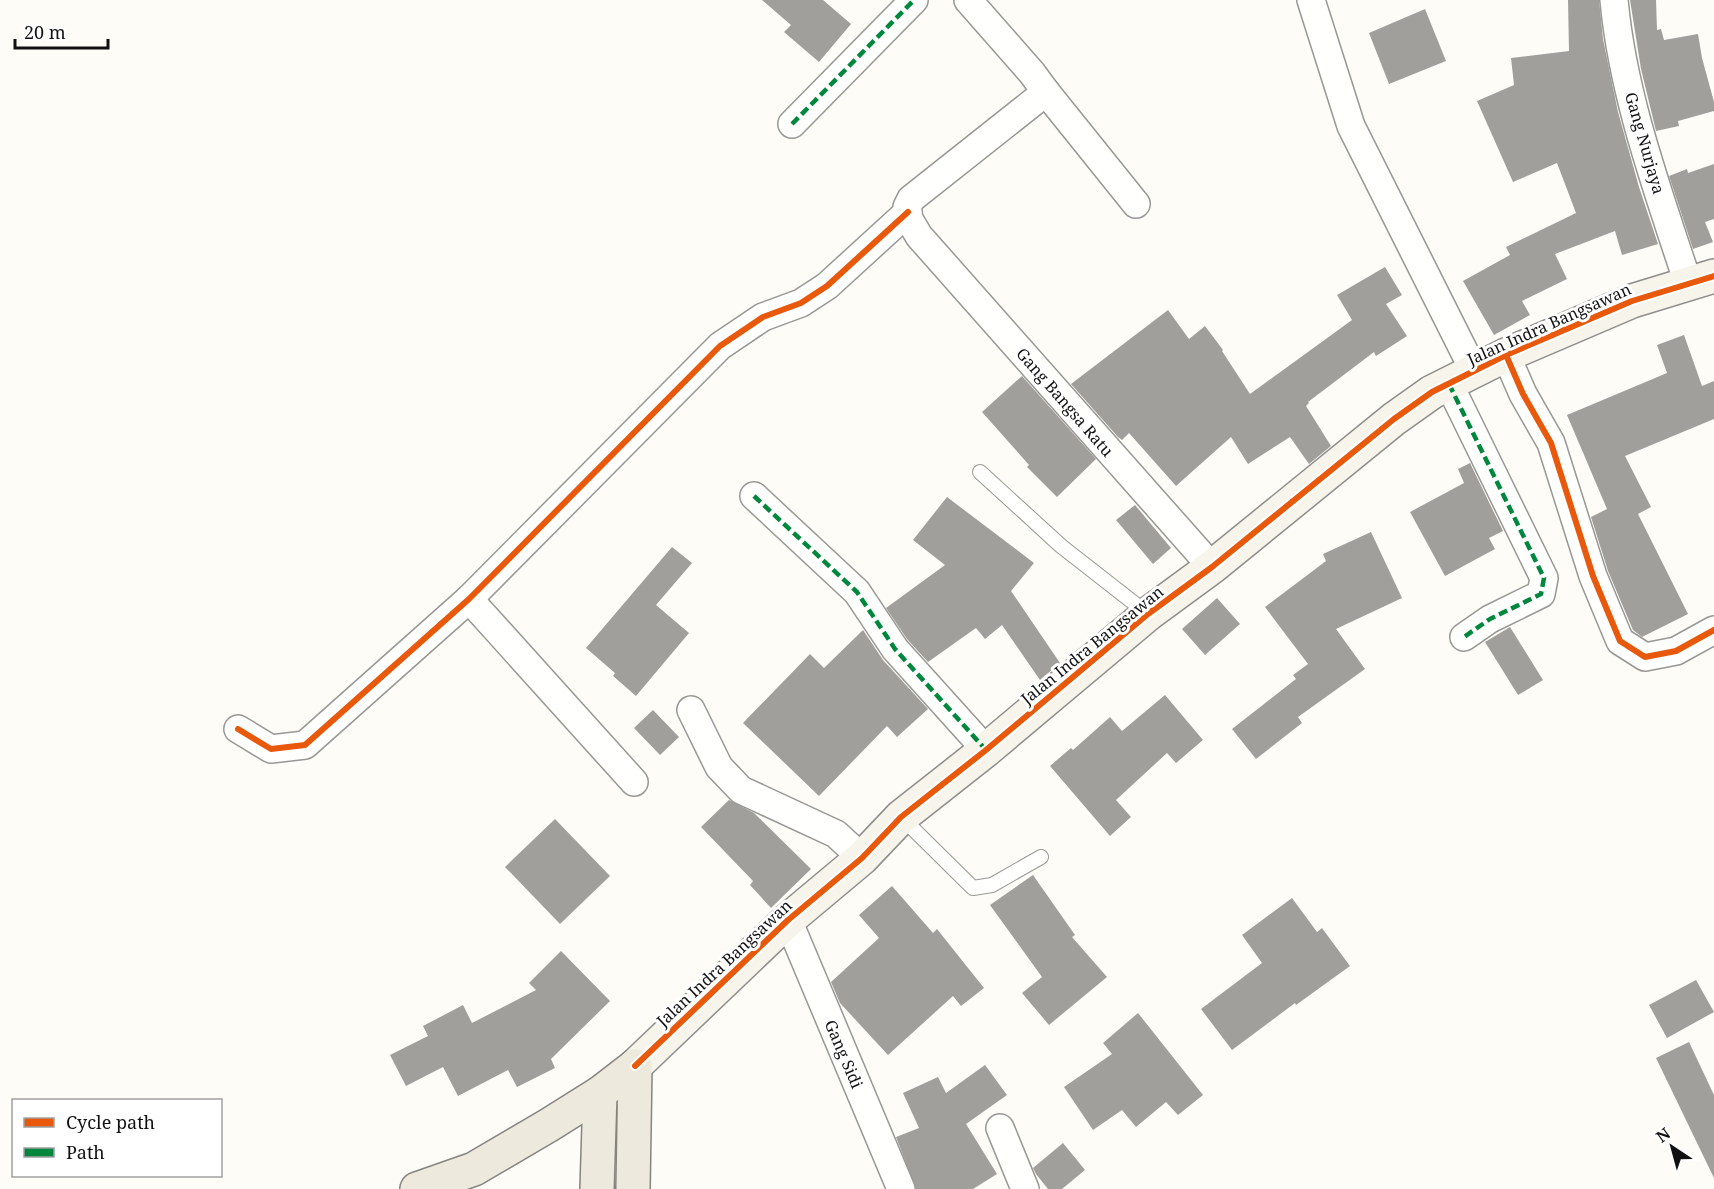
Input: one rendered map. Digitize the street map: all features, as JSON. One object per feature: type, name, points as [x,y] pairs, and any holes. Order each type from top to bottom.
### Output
[{"type":"main road","name":"Jalan Indra Bangsawan","points":[[417,1189],[474,1168],[600,1093],[635,1066]]},
{"type":"main road","points":[[633,1188],[635,1066]]},
{"type":"main road","points":[[597,1186],[600,1093]]},
{"type":"street","points":[[792,124],[914,0]]},
{"type":"street","points":[[968,0],[1032,73],[1136,204]]},
{"type":"street","points":[[1311,0],[1351,126],[1461,377],[1529,550],[1544,578],[1541,594],[1490,619],[1464,637]]},
{"type":"street","name":"Gang Nurjaya","points":[[1614,0],[1617,33],[1639,129],[1701,280]]},
{"type":"street","points":[[238,729],[271,749],[305,745],[469,599],[720,346],[763,317],[801,303],[913,224],[907,207],[911,199],[1046,92]]},
{"type":"street","name":"Gang Bangsa Ratu","points":[[913,224],[1212,567]]},
{"type":"street","name":"Jalan Indra Bangsawan","points":[[635,1066],[788,920],[861,858],[901,817],[986,750],[1148,614],[1212,567],[1394,419],[1431,392],[1506,355],[1632,301],[1701,280]]},
{"type":"street","points":[[1506,355],[1523,394],[1551,443],[1593,576],[1620,641],[1646,657],[1676,651],[1714,630]]},
{"type":"street","points":[[754,496],[858,592],[895,649],[986,750]]},
{"type":"street","points":[[469,599],[634,782]]},
{"type":"street","points":[[692,710],[719,767],[741,790],[836,834],[861,858]]},
{"type":"street","name":"Gang Sidi","points":[[788,920],[901,1189]]},
{"type":"street","points":[[1000,1128],[1025,1189]]},
{"type":"lane","points":[[980,472],[1061,546],[1148,614]]},
{"type":"lane","points":[[901,817],[974,888],[992,885],[1041,857]]},
{"type":"building","points":[[762,0],[823,0],[851,24],[819,62],[784,32],[791,25]]},
{"type":"building","points":[[1568,0],[1599,0],[1603,39],[1618,112],[1658,244],[1622,255],[1615,231],[1555,254],[1567,279],[1522,301],[1530,315],[1494,335],[1463,281],[1510,255],[1506,247],[1576,213],[1557,163],[1513,182],[1477,101],[1514,85],[1511,58],[1569,51]]},
{"type":"building","points":[[1630,0],[1656,0],[1657,30],[1661,29],[1664,40],[1698,34],[1714,102],[1714,111],[1678,121],[1679,126],[1656,131],[1641,69]]},
{"type":"building","points":[[1425,9],[1446,61],[1389,84],[1369,33]]},
{"type":"building","points":[[1714,164],[1714,219],[1705,222],[1713,242],[1693,249],[1669,176],[1687,169],[1688,173]]},
{"type":"building","points":[[1385,267],[1402,295],[1386,304],[1407,336],[1376,356],[1374,352],[1308,402],[1306,406],[1331,446],[1309,464],[1290,437],[1248,464],[1231,437],[1176,486],[1129,433],[1122,440],[1118,437],[1071,384],[1168,310],[1189,339],[1205,326],[1250,394],[1352,320],[1337,295]]},
{"type":"building","points":[[1684,335],[1702,386],[1714,381],[1714,419],[1625,456],[1651,507],[1638,514],[1688,614],[1642,637],[1633,630],[1608,571],[1591,517],[1607,509],[1567,415],[1667,373],[1657,345]]},
{"type":"building","points":[[1022,376],[1096,459],[1057,497],[1027,467],[1029,465],[982,412]]},
{"type":"building","points":[[1470,463],[1503,531],[1489,538],[1495,549],[1445,576],[1410,512],[1464,483],[1458,469]]},
{"type":"building","points":[[947,497],[1034,563],[1011,591],[1060,663],[1040,680],[1002,625],[985,639],[976,628],[928,662],[907,639],[886,608],[945,565],[913,540]]},
{"type":"building","points":[[1135,505],[1171,548],[1153,564],[1116,520]]},
{"type":"building","points":[[1371,532],[1402,598],[1336,629],[1365,669],[1298,717],[1302,723],[1256,759],[1232,729],[1296,679],[1293,675],[1308,664],[1265,607],[1326,561],[1323,554]]},
{"type":"building","points":[[672,547],[692,563],[656,605],[689,633],[636,696],[613,676],[615,673],[586,648]]},
{"type":"building","points":[[1217,598],[1240,624],[1205,655],[1182,629]]},
{"type":"building","points":[[1510,627],[1543,680],[1518,695],[1485,642]]},
{"type":"building","points":[[863,630],[883,660],[928,709],[897,737],[887,726],[819,796],[743,723],[810,654],[824,668]]},
{"type":"building","points":[[1165,695],[1203,740],[1176,763],[1167,753],[1116,800],[1131,817],[1110,836],[1050,766],[1071,748],[1073,750],[1110,717],[1122,731]]},
{"type":"building","points":[[653,710],[679,737],[660,755],[634,728]]},
{"type":"building","points":[[729,800],[754,813],[811,869],[771,908],[750,885],[753,881],[701,827]]},
{"type":"building","points":[[555,819],[610,876],[560,924],[505,867]]},
{"type":"building","points":[[1033,875],[1075,935],[1072,937],[1107,977],[1049,1025],[1022,993],[1042,977],[990,905]]},
{"type":"building","points":[[892,886],[933,933],[937,929],[984,988],[961,1006],[953,996],[888,1055],[840,1003],[831,982],[879,938],[859,915]]},
{"type":"building","points":[[1292,898],[1317,932],[1322,928],[1350,966],[1232,1050],[1201,1009],[1262,963],[1242,935]]},
{"type":"building","points":[[561,951],[610,1001],[551,1059],[555,1068],[517,1087],[508,1070],[458,1096],[443,1067],[406,1086],[390,1055],[428,1036],[423,1026],[463,1005],[472,1023],[536,990],[529,983]]},
{"type":"building","points":[[1696,980],[1714,1012],[1667,1038],[1649,1005]]},
{"type":"building","points":[[1138,1013],[1203,1095],[1178,1115],[1166,1102],[1136,1127],[1122,1110],[1093,1130],[1064,1087],[1112,1054],[1103,1043]]},
{"type":"building","points":[[1689,1042],[1714,1095],[1714,1178],[1656,1058]]},
{"type":"building","points":[[985,1065],[1007,1095],[966,1124],[997,1174],[973,1189],[916,1189],[896,1137],[919,1128],[903,1093],[938,1077],[946,1093]]},
{"type":"building","points":[[1063,1143],[1085,1170],[1062,1189],[1048,1189],[1033,1168]]},
{"type":"marked path","points":[[792,124],[914,0]]},
{"type":"marked path","points":[[1449,384],[1544,578],[1541,594],[1490,619],[1464,637]]},
{"type":"marked path","points":[[754,496],[857,592],[895,649],[986,750]]},
{"type":"cycle path","points":[[238,729],[271,749],[305,745],[469,599],[720,346],[763,317],[801,303],[827,286],[908,212]]},
{"type":"cycle path","points":[[635,1066],[788,920],[862,858],[901,817],[986,750],[1148,614],[1212,567],[1394,419],[1432,392],[1506,355],[1632,301],[1714,276]]},
{"type":"cycle path","points":[[1506,355],[1523,394],[1551,443],[1593,576],[1620,641],[1645,657],[1676,651],[1714,630]]}]
